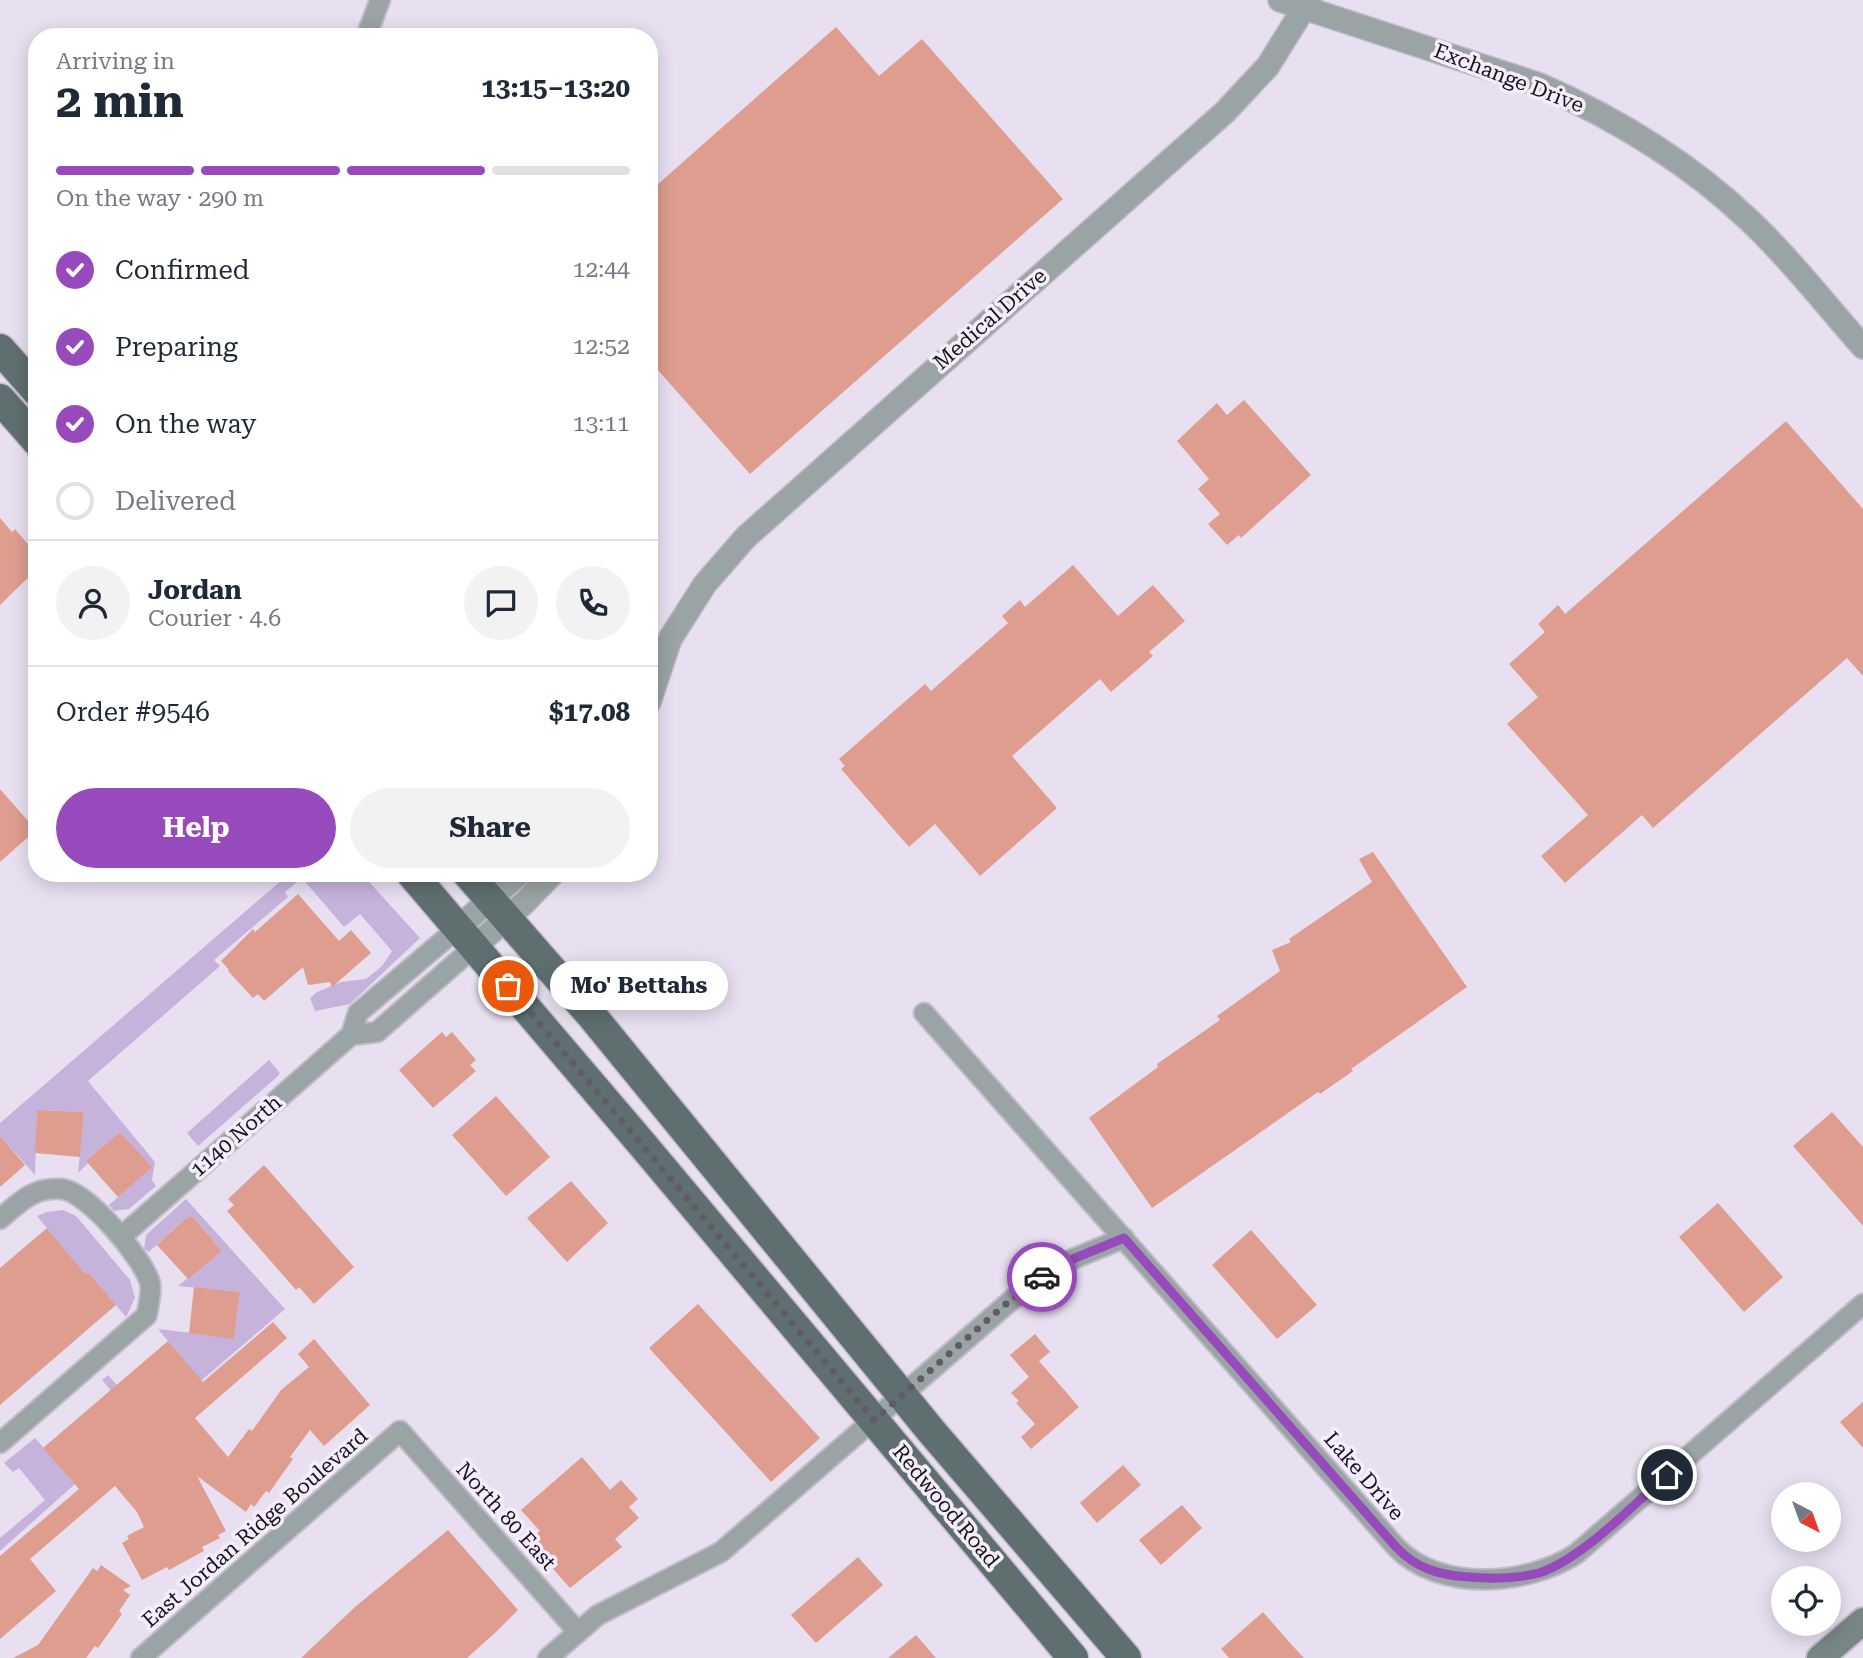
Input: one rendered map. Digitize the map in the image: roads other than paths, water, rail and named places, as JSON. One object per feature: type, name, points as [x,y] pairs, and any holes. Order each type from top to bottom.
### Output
[{"type":"main road","points":[[0,349],[28,374]]},
{"type":"main road","points":[[0,399],[28,432]]},
{"type":"main road","name":"Redwood Road","points":[[419,882],[1073,1658]]},
{"type":"main road","name":"Redwood Road","points":[[475,882],[601,1026],[902,1395],[1126,1658]]},
{"type":"main road","points":[[1820,1658],[1863,1621]]},
{"type":"street","points":[[369,28],[380,0]]},
{"type":"street","name":"Exchange Drive","points":[[1280,0],[1307,4],[1540,85],[1598,112],[1643,138],[1698,176],[1749,221],[1863,347]]},
{"type":"street","name":"Medical Drive","points":[[658,650],[670,639],[705,584],[746,537],[1225,111],[1268,66],[1307,4]]},
{"type":"street","name":"Medical Drive","points":[[658,675],[670,639]]},
{"type":"street","points":[[498,910],[515,882]]},
{"type":"street","points":[[498,910],[540,882]]},
{"type":"street","name":"1140 North","points":[[121,1237],[351,1035],[377,1031],[466,937],[498,910]]},
{"type":"street","name":"Lake Drive","points":[[924,1013],[1405,1556],[1427,1570],[1453,1576],[1524,1576],[1550,1569],[1576,1554],[1863,1304]]},
{"type":"street","points":[[0,1219],[30,1193],[61,1189],[75,1193],[121,1237],[143,1267],[151,1285],[147,1315],[0,1443]]},
{"type":"street","points":[[548,1658],[598,1615],[721,1552],[1029,1285],[1075,1258],[1124,1238]]},
{"type":"street","name":"North 80 East","points":[[400,1431],[578,1632]]},
{"type":"street","name":"East Jordan Ridge Boulevard","points":[[141,1658],[400,1431]]},
{"type":"place","name":"Mo' Bettahs","points":[[508,986]]}]
